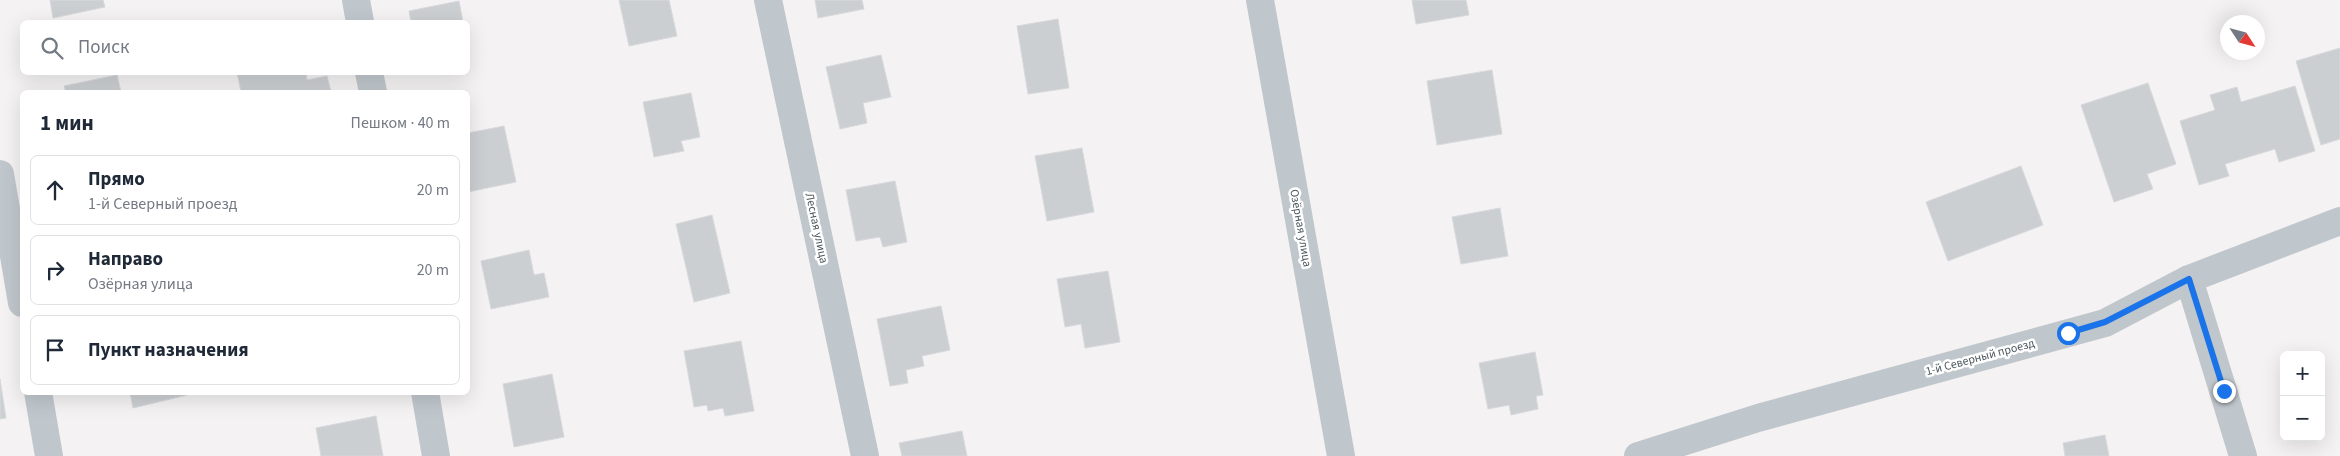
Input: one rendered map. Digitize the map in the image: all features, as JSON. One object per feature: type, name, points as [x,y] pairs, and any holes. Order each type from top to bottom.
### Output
[{"type":"street","points":[[356,0],[360,20]]},
{"type":"street","name":"Лесная улица","points":[[768,0],[865,456]]},
{"type":"street","name":"Озёрная улица","points":[[1260,0],[1342,456]]},
{"type":"street","points":[[370,75],[373,90]]},
{"type":"street","points":[[0,174],[20,291]]},
{"type":"street","name":"1-й Северный проезд","points":[[1638,456],[1758,418],[2105,322],[2189,279],[2340,220]]},
{"type":"street","points":[[2189,279],[2243,456]]},
{"type":"street","points":[[39,395],[49,456]]},
{"type":"street","points":[[426,395],[436,456]]},
{"type":"building","points":[[50,0],[103,0],[105,7],[53,18]]},
{"type":"building","points":[[619,0],[669,0],[677,36],[629,46]]},
{"type":"building","points":[[815,0],[862,0],[864,9],[818,18]]},
{"type":"building","points":[[1412,0],[1466,0],[1469,15],[1416,24]]},
{"type":"building","points":[[459,1],[463,20],[411,20],[409,11]]},
{"type":"building","points":[[1058,19],[1069,88],[1028,94],[1017,26]]},
{"type":"building","points":[[2340,48],[2340,139],[2321,145],[2296,61]]},
{"type":"building","points":[[881,55],[891,97],[863,103],[867,123],[840,129],[826,67]]},
{"type":"building","points":[[1492,70],[1502,134],[1437,145],[1427,81]]},
{"type":"building","points":[[117,75],[121,90],[65,90],[64,86]]},
{"type":"building","points":[[238,75],[306,75],[307,80],[327,76],[330,90],[241,90]]},
{"type":"building","points":[[2148,83],[2176,164],[2147,174],[2153,189],[2114,202],[2081,105]]},
{"type":"building","points":[[2295,86],[2315,151],[2279,162],[2275,149],[2225,164],[2229,176],[2199,185],[2180,121],[2215,110],[2210,95],[2237,87],[2241,102]]},
{"type":"building","points":[[691,93],[700,137],[681,141],[684,151],[654,157],[643,102]]},
{"type":"building","points":[[504,126],[516,182],[470,192],[470,133]]},
{"type":"building","points":[[1082,148],[1094,212],[1047,221],[1035,156]]},
{"type":"building","points":[[2021,166],[2043,225],[1948,261],[1926,202]]},
{"type":"building","points":[[895,181],[907,242],[883,247],[880,237],[856,241],[846,190]]},
{"type":"building","points":[[1500,208],[1508,256],[1461,264],[1452,217]]},
{"type":"building","points":[[712,215],[730,293],[694,302],[676,224]]},
{"type":"building","points":[[529,250],[534,275],[544,273],[549,297],[491,309],[481,261]]},
{"type":"building","points":[[1108,271],[1120,342],[1085,348],[1081,324],[1065,327],[1057,279]]},
{"type":"building","points":[[941,306],[950,350],[922,356],[924,366],[906,370],[908,383],[890,386],[877,319]]},
{"type":"building","points":[[741,341],[754,411],[725,416],[723,408],[708,411],[707,405],[694,407],[684,351]]},
{"type":"building","points":[[1535,352],[1543,395],[1536,396],[1538,409],[1511,415],[1509,405],[1488,409],[1479,363]]},
{"type":"building","points":[[552,374],[564,437],[514,447],[503,384]]},
{"type":"building","points":[[0,379],[6,418],[0,419]]},
{"type":"building","points":[[131,395],[187,395],[133,408]]},
{"type":"building","points":[[376,416],[383,456],[321,456],[316,428]]},
{"type":"building","points":[[962,431],[967,456],[902,456],[899,443]]},
{"type":"building","points":[[2105,435],[2109,456],[2065,456],[2063,443]]},
{"type":"route","points":[[2068,333],[2105,322],[2189,279],[2224,391]]}]
